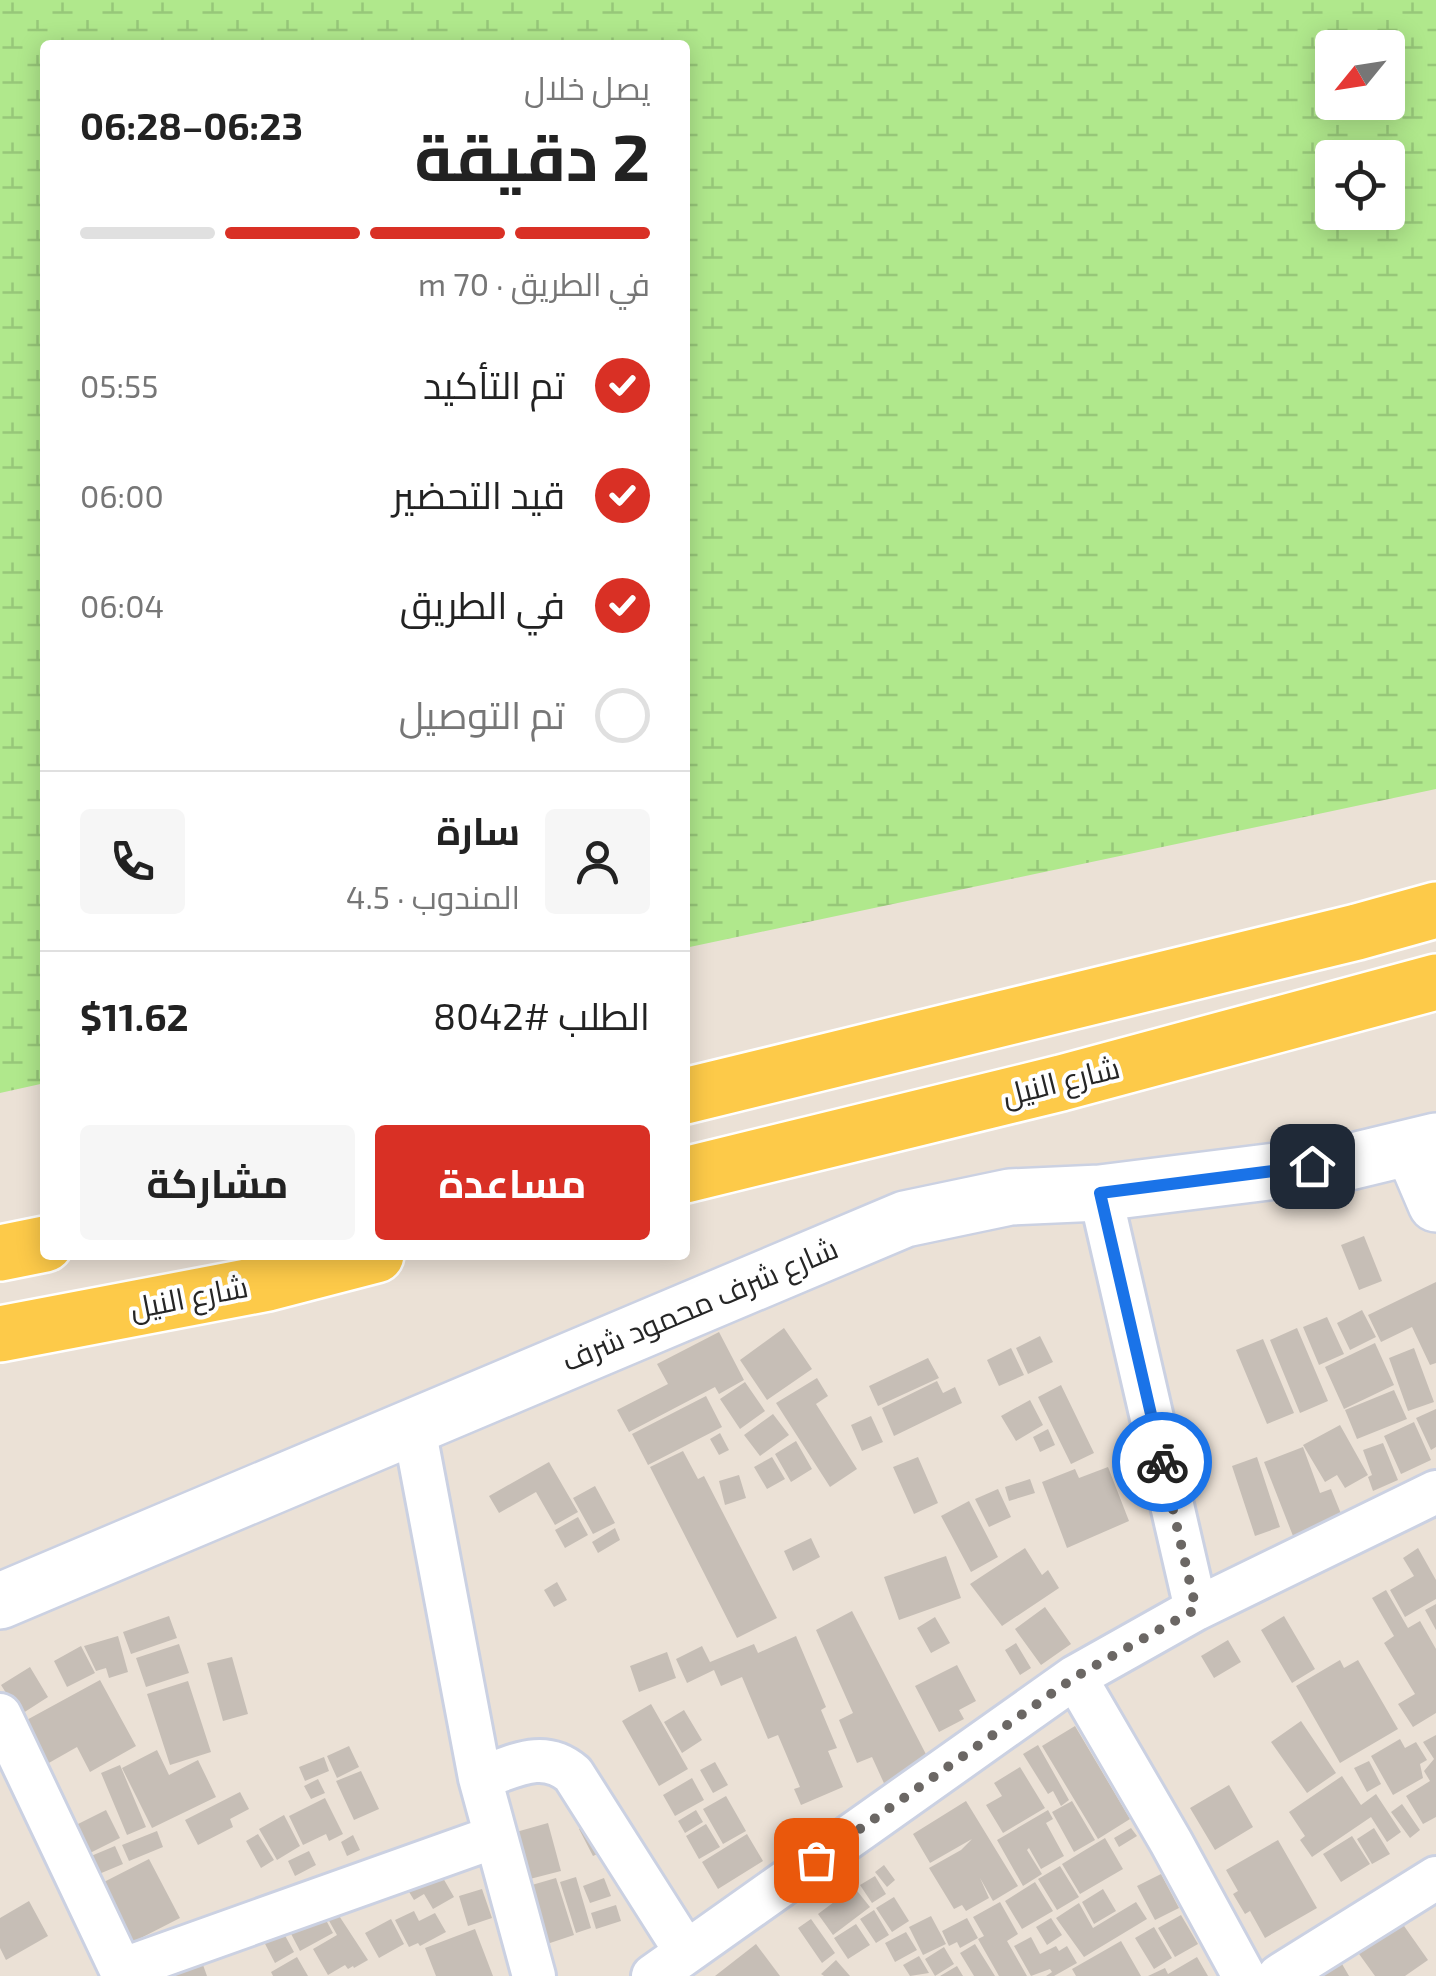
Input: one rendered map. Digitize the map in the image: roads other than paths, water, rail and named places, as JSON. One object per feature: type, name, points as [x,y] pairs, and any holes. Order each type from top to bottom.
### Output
[{"type":"main road","points":[[690,1095],[1436,910]]},
{"type":"main road","name":"شارع النيل","points":[[690,1174],[1060,1084],[1436,982]]},
{"type":"main road","points":[[0,1253],[40,1245]]},
{"type":"main road","name":"شارع النيل","points":[[0,1334],[268,1282],[356,1260]]},
{"type":"street","name":"شارع شرف محمود شرف","points":[[0,1601],[904,1219],[1010,1197],[1100,1193],[1350,1162],[1424,1145]]},
{"type":"street","points":[[1424,1145],[1436,1204]]},
{"type":"street","points":[[1100,1193],[1196,1609]]},
{"type":"street","points":[[414,1428],[480,1778],[534,1976]]},
{"type":"street","points":[[480,1778],[535,1759],[561,1763],[573,1774],[670,1964],[1075,1677],[1196,1609],[1436,1492]]},
{"type":"street","points":[[1075,1677],[1244,1976]]},
{"type":"street","points":[[0,1714],[122,1973],[494,1837]]},
{"type":"street","points":[[1280,1976],[1436,1878]]}]
